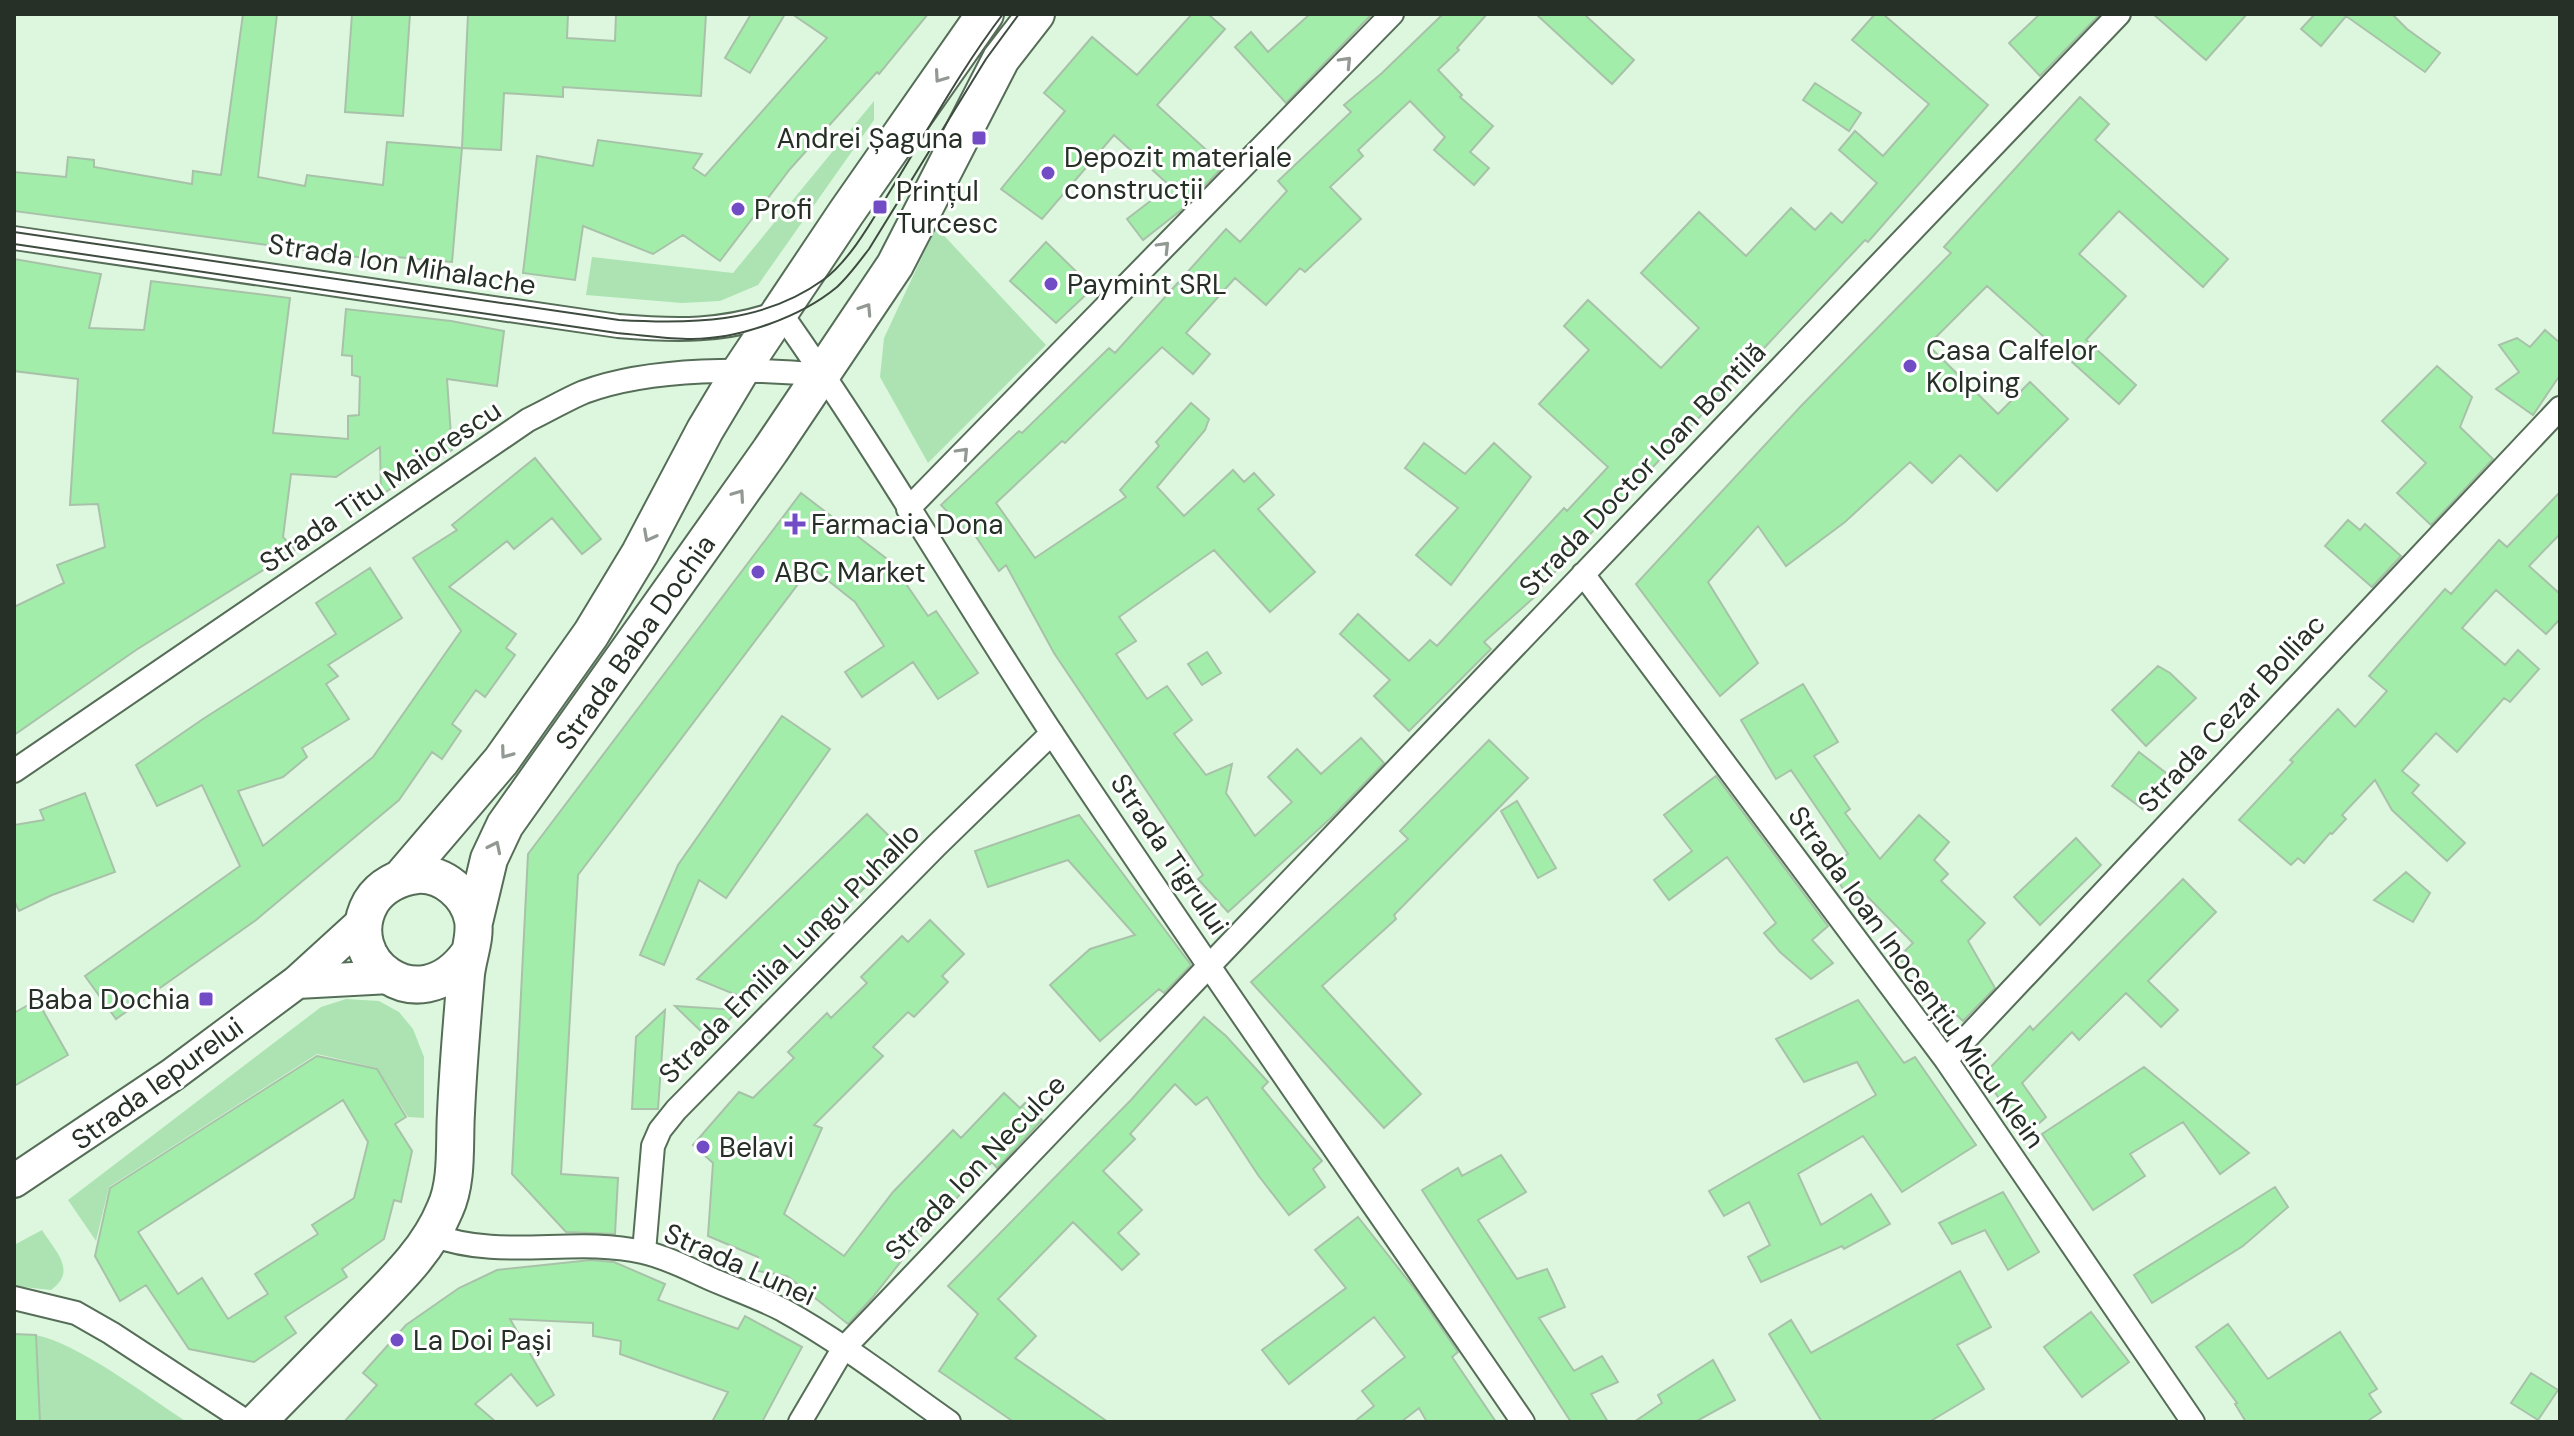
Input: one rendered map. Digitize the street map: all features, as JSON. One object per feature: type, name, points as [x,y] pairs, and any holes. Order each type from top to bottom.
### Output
[{"type":"main road","name":"Strada Baba Dochia","points":[[401,878],[501,761],[591,634],[640,553],[705,430],[741,370],[848,209],[985,14]]},
{"type":"main road","name":"Strada Baba Dochia","points":[[257,1422],[408,1267],[433,1235],[447,1206],[471,938],[489,859],[505,825],[823,375],[895,265],[1001,59],[1036,14]]},
{"type":"main road","points":[[297,982],[398,981],[425,985],[443,980],[458,969],[471,938],[469,907],[461,894],[435,877],[419,875],[401,878],[384,887],[372,902],[365,920],[364,939],[378,967],[398,981],[441,1020],[459,1052]]},
{"type":"main road","name":"Strada Iepurelui","points":[[14,1181],[172,1075],[297,982],[365,920]]},
{"type":"street","points":[[908,509],[1392,14]]},
{"type":"street","name":"Strada Doctor Ioan Bontilă","points":[[1209,966],[2119,14]]},
{"type":"street","name":"Strada Ion Mihalache","points":[[14,238],[618,326],[704,329],[755,321],[780,312]]},
{"type":"street","name":"Strada Tigrului","points":[[780,312],[1052,733],[1523,1422]]},
{"type":"street","name":"Strada Titu Maiorescu","points":[[14,771],[528,420],[583,393],[625,381],[741,370],[823,375]]},
{"type":"street","name":"Strada Cezar Bolliac","points":[[1946,1060],[2560,408]]},
{"type":"street","name":"Strada Ioan Inocențiu Micu Klein","points":[[1583,574],[1946,1060],[2193,1422]]},
{"type":"street","name":"Strada Emilia Lungu Puhallo","points":[[644,1252],[653,1146],[660,1130],[676,1110],[936,846],[1052,733]]},
{"type":"street","name":"Strada Ion Neculce","points":[[800,1422],[843,1349],[1209,966]]},
{"type":"street","name":"Strada Lunei","points":[[433,1235],[457,1244],[484,1247],[613,1248],[644,1252],[782,1310],[949,1422]]},
{"type":"street","points":[[14,1298],[76,1313],[247,1422]]},
{"type":"green space","points":[[874,101],[874,120],[758,285],[720,301],[682,303],[586,295],[592,257],[733,273]]},
{"type":"green space","points":[[936,227],[1046,345],[928,463],[880,377],[884,338]]},
{"type":"green space","points":[[346,999],[379,1001],[399,1012],[413,1029],[424,1057],[424,1118],[408,1117],[377,1068],[317,1054],[109,1187],[96,1241],[68,1200],[321,1007]]},
{"type":"green space","points":[[42,1230],[62,1261],[63,1276],[51,1290],[14,1286],[14,1245]]},
{"type":"green space","points":[[36,1335],[54,1340],[93,1360],[187,1422],[40,1422]]},
{"type":"building","points":[[243,14],[277,14],[258,177],[305,186],[307,175],[383,185],[387,142],[462,148],[452,262],[373,255],[372,259],[14,211],[14,172],[66,177],[68,157],[94,160],[94,167],[192,184],[193,171],[221,175]]},
{"type":"building","points":[[352,14],[410,14],[403,116],[345,112]]},
{"type":"building","points":[[468,14],[568,14],[567,38],[615,41],[616,14],[706,14],[701,96],[563,87],[563,97],[504,93],[501,150],[462,148]]},
{"type":"building","points":[[751,14],[785,14],[750,73],[725,58]]},
{"type":"building","points":[[792,14],[928,14],[879,74],[877,72],[790,169],[720,261],[683,235],[653,254],[583,226],[575,280],[523,273],[537,156],[593,166],[598,140],[702,154],[693,168],[705,176],[827,38]]},
{"type":"building","points":[[1192,14],[1208,14],[1225,29],[1157,105],[1224,166],[1180,211],[1143,240],[1127,219],[1170,186],[1114,135],[1042,219],[1001,189],[1065,111],[1044,93],[1092,37],[1137,75]]},
{"type":"building","points":[[1310,14],[1372,14],[1286,103],[1235,47],[1251,32],[1268,52]]},
{"type":"building","points":[[1443,14],[1487,14],[1457,48],[1459,50],[1438,70],[1462,95],[1460,97],[1493,126],[1470,152],[1489,168],[1474,185],[1434,150],[1445,137],[1410,101],[1358,150],[1363,156],[1330,187],[1361,219],[1305,272],[1300,268],[1266,305],[1235,278],[1186,333],[1210,354],[1193,374],[1162,347],[1065,443],[1062,441],[996,503],[1035,558],[1126,497],[1120,490],[1159,446],[1156,442],[1191,403],[1209,419],[1205,430],[1157,487],[1184,516],[1233,470],[1244,482],[1254,473],[1274,495],[1258,509],[1315,572],[1270,612],[1214,550],[1119,617],[1136,641],[1116,654],[1147,699],[1167,686],[1192,720],[1174,734],[1206,775],[1232,764],[1226,793],[1255,836],[1292,802],[1268,777],[1297,749],[1321,774],[1361,738],[1384,763],[1333,816],[1228,912],[1198,879],[1203,875],[1054,653],[1006,565],[999,571],[970,528],[966,531],[941,505],[1019,431],[1022,433],[1109,348],[1115,353],[1226,229],[1240,242],[1287,191],[1278,181],[1351,112],[1344,105]]},
{"type":"building","points":[[1536,14],[1584,14],[1634,60],[1612,84]]},
{"type":"building","points":[[1875,14],[1883,14],[1988,105],[1868,242],[1865,240],[1537,591],[1539,593],[1484,642],[1491,649],[1409,731],[1374,696],[1390,680],[1340,634],[1358,614],[1409,661],[1430,640],[1437,646],[1564,508],[1567,511],[1608,467],[1539,404],[1589,350],[1564,326],[1588,300],[1661,368],[1699,328],[1641,273],[1699,212],[1746,256],[1791,208],[1815,230],[1831,213],[1842,223],[1877,183],[1839,150],[1855,131],[1883,156],[1929,104],[1852,40]]},
{"type":"building","points":[[2040,14],[2100,14],[2040,76],[2009,43]]},
{"type":"building","points":[[2153,14],[2247,14],[2206,60]]},
{"type":"building","points":[[2315,14],[2392,14],[2440,53],[2425,72],[2346,16],[2321,46],[2301,29]]},
{"type":"building","points":[[1815,83],[1861,113],[1849,131],[1803,100]]},
{"type":"building","points":[[2080,97],[2109,124],[2095,140],[2228,259],[2203,287],[2119,211],[2079,254],[2126,296],[2086,340],[2136,385],[2119,404],[1987,286],[1928,345],[1998,414],[2030,382],[2068,419],[1997,491],[1960,455],[1932,483],[1910,462],[1845,522],[1786,566],[1758,526],[1708,582],[1758,663],[1720,696],[1636,584],[1802,405],[1951,253],[1944,247]]},
{"type":"building","name":"Paymint SRL","points":[[1046,242],[1093,288],[1056,323],[1010,281]]},
{"type":"building","points":[[14,259],[101,274],[89,328],[144,330],[151,281],[290,298],[273,433],[348,439],[348,416],[359,415],[360,377],[352,375],[352,356],[342,355],[346,309],[451,321],[504,331],[497,386],[447,379],[452,450],[381,495],[380,447],[336,477],[291,474],[283,537],[295,550],[136,650],[14,735],[14,607],[64,583],[57,565],[105,547],[98,504],[70,505],[78,379],[14,371]]},
{"type":"building","points":[[2545,330],[2560,343],[2560,375],[2533,415],[2496,389],[2519,372],[2499,345],[2517,338],[2530,347]]},
{"type":"building","points":[[2437,366],[2472,397],[2460,427],[2493,459],[2431,525],[2397,493],[2426,463],[2382,421]]},
{"type":"building","points":[[1424,443],[1465,474],[1494,443],[1531,477],[1451,585],[1416,555],[1458,508],[1405,468]]},
{"type":"building","points":[[535,458],[601,539],[582,554],[552,518],[514,549],[507,541],[449,587],[516,634],[506,648],[515,655],[485,697],[476,690],[452,724],[461,731],[442,759],[432,752],[399,800],[256,920],[116,1019],[85,976],[240,866],[202,785],[157,806],[136,765],[336,634],[316,603],[370,568],[402,618],[328,665],[338,676],[326,684],[349,719],[302,748],[307,757],[283,777],[238,791],[263,846],[373,757],[461,631],[413,558],[457,530],[452,525]]},
{"type":"building","points":[[2560,492],[2560,534],[2529,566],[2560,594],[2560,619],[2546,634],[2496,590],[2462,628],[2505,665],[2518,650],[2539,669],[2510,702],[2504,698],[2457,752],[2436,733],[2402,771],[2419,785],[2412,793],[2465,843],[2447,861],[2392,810],[2375,780],[2342,815],[2346,819],[2304,863],[2298,858],[2291,865],[2239,820],[2338,709],[2355,727],[2387,691],[2369,676],[2445,589],[2451,594],[2499,540],[2507,547]]},
{"type":"building","points":[[801,493],[891,562],[928,616],[936,611],[978,673],[938,699],[913,662],[862,697],[845,672],[884,646],[855,602],[811,567],[578,875],[561,1174],[618,1178],[615,1234],[566,1232],[512,1174],[528,854]]},
{"type":"building","points":[[2348,520],[2360,530],[2365,524],[2401,556],[2372,587],[2325,546]]},
{"type":"building","points":[[1207,652],[1221,673],[1202,685],[1188,664]]},
{"type":"building","points":[[2158,666],[2196,698],[2146,746],[2112,710]]},
{"type":"building","points":[[1803,684],[1838,742],[1814,756],[1850,809],[1845,813],[1880,859],[1919,815],[1949,842],[1934,860],[1948,874],[1941,881],[1985,923],[1968,941],[1995,988],[1963,1021],[1898,958],[1913,943],[1864,893],[1851,902],[1829,866],[1848,854],[1791,770],[1776,779],[1741,720]]},
{"type":"building","points":[[782,716],[830,749],[726,898],[699,880],[664,965],[640,955],[678,865]]},
{"type":"building","points":[[1489,740],[1528,778],[1394,915],[1396,919],[1322,986],[1421,1094],[1384,1128],[1251,982],[1408,839],[1400,831]]},
{"type":"building","points":[[2139,752],[2170,776],[2144,810],[2112,786]]},
{"type":"building","points":[[1716,776],[1828,926],[1812,940],[1833,963],[1811,979],[1764,933],[1776,923],[1727,857],[1669,900],[1654,880],[1692,851],[1664,815]]},
{"type":"building","points":[[85,793],[115,872],[52,895],[19,911],[14,900],[14,825],[44,820],[40,810]]},
{"type":"building","points":[[1517,801],[1556,868],[1538,878],[1501,811]]},
{"type":"building","points":[[867,814],[903,850],[787,964],[749,1000],[697,979]]},
{"type":"building","points":[[1079,815],[1191,965],[1164,993],[1159,989],[1100,1041],[1050,985],[1090,949],[1135,935],[1068,860],[988,887],[975,851]]},
{"type":"building","points":[[2076,838],[2101,865],[2040,925],[2014,897]]},
{"type":"building","points":[[2406,872],[2430,893],[2413,922],[2374,900]]},
{"type":"building","points":[[2183,879],[2216,912],[2148,981],[2178,1010],[2161,1027],[2126,993],[2079,1040],[2072,1032],[2022,1083],[2046,1117],[2025,1136],[1983,1075],[2030,1026],[2033,1030]]},
{"type":"building","points":[[930,920],[964,954],[942,976],[948,982],[914,1017],[908,1012],[873,1047],[883,1056],[814,1125],[822,1128],[784,1214],[844,1256],[893,1192],[953,1130],[961,1138],[1004,1093],[1020,1108],[1025,1103],[1042,1120],[997,1168],[992,1162],[929,1226],[848,1324],[787,1276],[752,1270],[758,1257],[708,1236],[713,1163],[693,1145],[739,1092],[753,1098],[794,1058],[788,1052],[827,1013],[831,1018],[867,983],[861,977],[902,936],[908,942]]},
{"type":"building","points":[[37,1000],[68,1055],[14,1086],[14,1013]]},
{"type":"building","points":[[1858,1000],[1904,1063],[1915,1057],[1976,1145],[1902,1192],[1863,1136],[1798,1174],[1821,1225],[1871,1194],[1890,1224],[1844,1249],[1842,1246],[1761,1282],[1748,1257],[1770,1245],[1749,1202],[1724,1216],[1709,1191],[1876,1095],[1857,1062],[1804,1082],[1776,1039]]},
{"type":"building","points":[[675,1006],[739,1010],[709,1039]]},
{"type":"building","points":[[665,1010],[658,1109],[632,1109],[636,1037]]},
{"type":"building","points":[[1204,1017],[1268,1082],[1262,1088],[1322,1161],[1313,1169],[1325,1187],[1289,1215],[1258,1175],[1207,1097],[1196,1105],[1175,1084],[1130,1134],[1135,1139],[1103,1171],[1142,1210],[1118,1233],[1139,1254],[1122,1270],[1073,1222],[998,1299],[1036,1336],[1015,1358],[1108,1422],[1014,1422],[939,1371],[978,1314],[948,1286],[1131,1100]]},
{"type":"building","points":[[317,1056],[377,1069],[406,1117],[395,1124],[412,1151],[401,1202],[394,1200],[384,1239],[342,1269],[347,1277],[285,1317],[296,1333],[254,1362],[189,1349],[146,1285],[120,1301],[95,1256],[110,1188]],"holes":[[[343,1100],[368,1142],[354,1198],[312,1225],[318,1234],[255,1274],[268,1294],[228,1319],[202,1278],[178,1294],[138,1232]]]},
{"type":"building","points":[[2144,1067],[2249,1153],[2220,1174],[2183,1122],[2130,1154],[2145,1176],[2093,1210],[2042,1134]]},
{"type":"building","points":[[1501,1155],[1526,1192],[1478,1220],[1517,1279],[1547,1269],[1565,1307],[1539,1318],[1574,1371],[1602,1356],[1618,1382],[1591,1394],[1608,1422],[1571,1422],[1422,1190],[1458,1168],[1462,1176]]},
{"type":"building","points":[[2275,1187],[2288,1207],[2243,1246],[2152,1303],[2134,1275]]},
{"type":"building","points":[[2003,1192],[2039,1252],[2008,1270],[1985,1230],[1952,1244],[1939,1223]]},
{"type":"building","points":[[1358,1217],[1414,1288],[1458,1352],[1452,1357],[1496,1422],[1427,1422],[1419,1408],[1401,1422],[1354,1422],[1374,1406],[1362,1391],[1405,1357],[1374,1317],[1289,1384],[1262,1350],[1346,1288],[1315,1250]]},
{"type":"building","points":[[591,1260],[614,1262],[665,1284],[658,1300],[738,1329],[745,1316],[802,1347],[762,1422],[712,1422],[728,1392],[620,1354],[621,1341],[593,1336],[593,1323],[510,1319],[554,1395],[537,1406],[511,1374],[475,1404],[496,1422],[344,1422],[377,1385],[363,1373],[406,1325],[459,1288],[497,1270]]},
{"type":"building","points":[[1960,1271],[1991,1327],[1957,1345],[1984,1389],[1929,1422],[1822,1422],[1769,1334],[1791,1320],[1811,1353]]},
{"type":"building","points":[[2091,1312],[2129,1362],[2082,1397],[2044,1347]]},
{"type":"building","points":[[2228,1324],[2268,1379],[2340,1332],[2377,1389],[2369,1394],[2381,1412],[2366,1422],[2246,1422],[2237,1403],[2196,1347]]},
{"type":"building","points":[[14,1334],[36,1335],[40,1422],[14,1422]]},
{"type":"building","points":[[1713,1360],[1735,1400],[1695,1422],[1634,1422],[1662,1403],[1658,1395]]},
{"type":"building","points":[[2531,1373],[2558,1390],[2538,1420],[2511,1403]]},
{"type":"tram line","points":[[14,232],[619,320],[699,321],[750,313],[800,295],[823,280],[843,261],[870,225],[959,78],[1003,14]]},
{"type":"tram line","points":[[14,244],[617,333],[692,339],[729,335],[788,317],[822,298],[846,278],[869,249],[986,59],[1019,14]]},
{"type":"place","name":"Andrei Șaguna","points":[[979,138]]},
{"type":"place","name":"Depozit materiale construcții","points":[[1048,173]]},
{"type":"place","name":"Prințul Turcesc","points":[[880,207]]},
{"type":"place","name":"Profi","points":[[738,209]]},
{"type":"place","name":"Paymint SRL","points":[[1051,284]]},
{"type":"place","name":"Casa Calfelor Kolping","points":[[1910,366]]},
{"type":"place","name":"Farmacia Dona","points":[[795,524]]},
{"type":"place","name":"ABC Market","points":[[758,572]]},
{"type":"place","name":"Baba Dochia","points":[[206,999]]},
{"type":"place","name":"Belavi","points":[[703,1147]]},
{"type":"place","name":"La Doi Pași","points":[[397,1340]]}]
